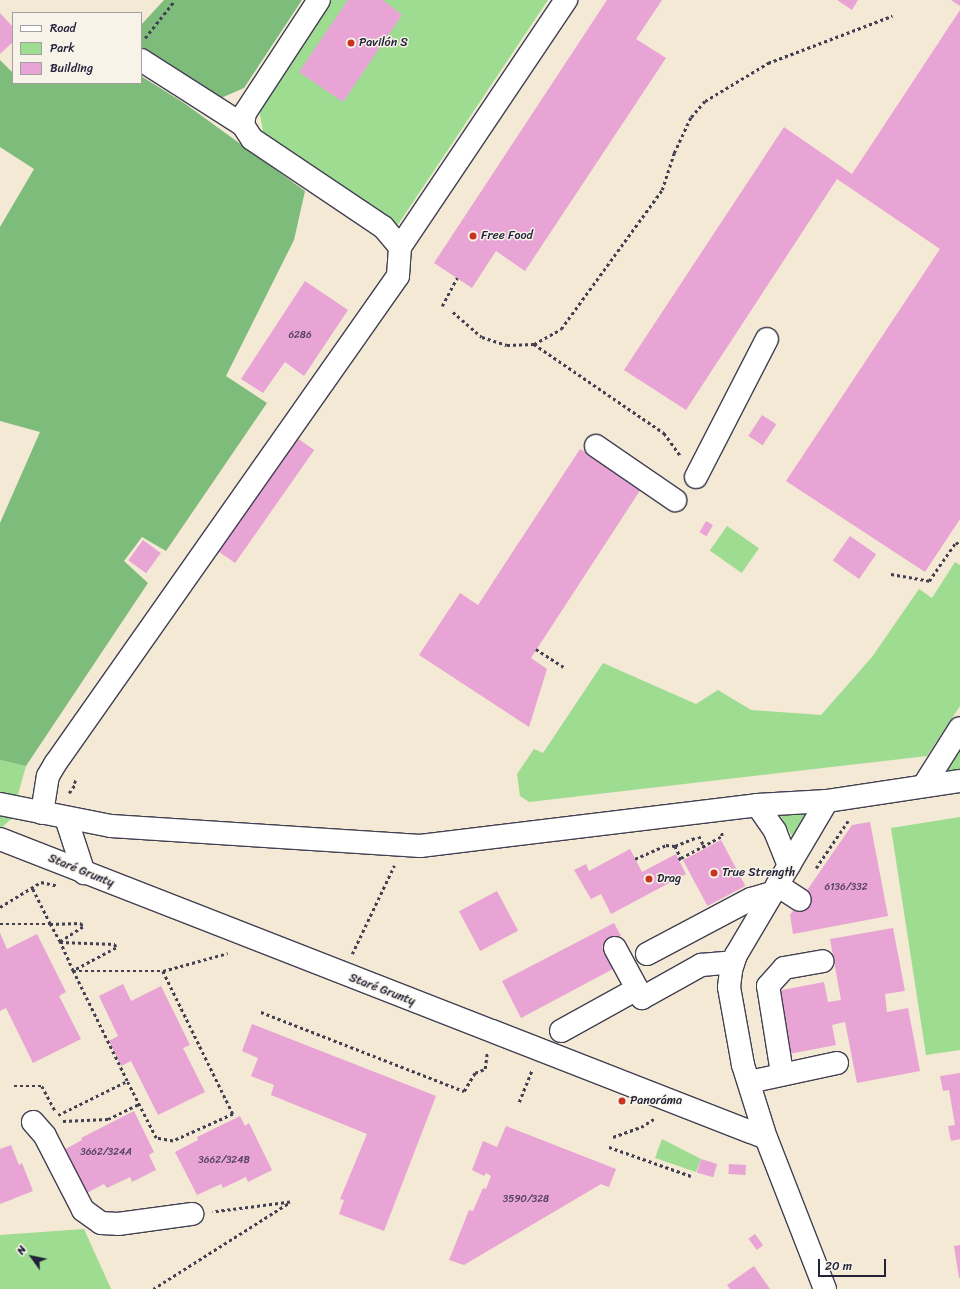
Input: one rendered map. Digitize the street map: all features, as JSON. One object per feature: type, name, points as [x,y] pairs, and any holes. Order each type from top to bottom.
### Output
[{"type":"street","points":[[243,125],[245,113],[319,0]]},
{"type":"street","points":[[42,813],[48,776],[398,276],[400,247],[566,0]]},
{"type":"street","points":[[142,61],[243,125],[252,139],[383,227],[400,247]]},
{"type":"street","points":[[696,477],[768,339]]},
{"type":"street","points":[[596,446],[675,500]]},
{"type":"street","points":[[924,785],[960,728]]},
{"type":"street","points":[[0,804],[111,826],[420,846],[757,805],[827,801],[924,785],[960,781]]},
{"type":"street","points":[[825,1289],[766,1138],[737,1043],[729,987],[733,962],[774,889],[827,801]]},
{"type":"street","points":[[757,805],[775,831],[789,865]]},
{"type":"street","points":[[66,818],[75,869]]},
{"type":"street","name":"Staré Grunty","points":[[0,839],[342,974],[766,1138]]},
{"type":"street","points":[[648,954],[751,899],[774,889],[800,900]]},
{"type":"street","points":[[615,948],[642,998],[701,965],[733,962]]},
{"type":"street","points":[[782,1073],[768,986],[784,968],[822,961]]},
{"type":"street","points":[[561,1031],[637,989]]},
{"type":"street","points":[[749,1082],[782,1073],[837,1063]]},
{"type":"street","points":[[33,1122],[45,1136],[83,1210],[101,1223],[118,1224],[192,1214]]},
{"type":"path","points":[[142,56],[146,38],[175,0]]},
{"type":"path","points":[[453,312],[482,337],[507,345],[534,344],[561,329],[662,190],[674,153],[692,117],[705,101],[768,63],[892,16]]},
{"type":"path","points":[[442,306],[457,278]]},
{"type":"path","points":[[534,344],[664,433],[696,477]]},
{"type":"path","points":[[892,574],[928,581],[956,542],[960,545]]},
{"type":"path","points":[[536,649],[564,668]]},
{"type":"path","points":[[812,873],[849,818]]},
{"type":"path","points":[[635,859],[666,845],[675,846],[704,833]]},
{"type":"path","points":[[699,836],[704,847]]},
{"type":"path","points":[[675,846],[680,859],[722,836]]},
{"type":"path","points":[[342,974],[405,845]]},
{"type":"path","points":[[0,907],[41,882],[57,888],[75,869]]},
{"type":"path","points":[[32,888],[156,1138],[173,1141],[233,1114],[163,971]]},
{"type":"path","points":[[0,924],[82,923],[83,927],[60,942]]},
{"type":"path","points":[[60,942],[115,944],[116,948],[74,971]]},
{"type":"path","points":[[74,971],[163,971],[235,951]]},
{"type":"path","points":[[261,1012],[464,1090],[475,1073],[485,1069],[487,1050]]},
{"type":"path","points":[[519,1102],[532,1071]]},
{"type":"path","points":[[58,1115],[127,1081]]},
{"type":"path","points":[[14,1086],[42,1086],[61,1121],[108,1120],[139,1104]]},
{"type":"path","points":[[613,1137],[652,1120]]},
{"type":"path","points":[[609,1147],[691,1176]]},
{"type":"path","points":[[153,1289],[290,1202],[192,1214]]},
{"type":"green space","points":[[164,0],[302,0],[244,88],[221,98],[142,47],[142,24]]},
{"type":"green space","points":[[330,0],[548,0],[397,226],[264,137],[259,109]]},
{"type":"green space","points":[[0,60],[12,72],[12,84],[142,84],[142,77],[184,103],[305,191],[294,240],[226,376],[267,403],[166,551],[142,537],[124,561],[148,583],[26,766],[0,760],[0,523],[40,432],[0,421],[0,227],[34,169],[0,147]]},
{"type":"green space","points":[[727,526],[759,548],[742,573],[710,551]]},
{"type":"green space","points":[[955,562],[960,565],[960,706],[927,756],[529,802],[520,796],[517,774],[534,749],[543,753],[603,663],[696,704],[718,690],[751,710],[821,715],[872,657],[919,589],[932,598]]},
{"type":"green space","points":[[960,741],[960,771],[947,773],[946,762]]},
{"type":"green space","points":[[0,760],[26,766],[11,819],[0,829]]},
{"type":"green space","points":[[806,813],[795,835],[792,836],[781,817],[782,814]]},
{"type":"green space","points":[[960,817],[960,1050],[926,1055],[891,828]]},
{"type":"green space","points":[[662,1139],[701,1159],[696,1172],[655,1158]]},
{"type":"green space","points":[[84,1229],[111,1289],[0,1289],[0,1235]]},
{"type":"building","name":"Pavilón S","points":[[348,0],[383,0],[402,15],[343,102],[299,72]]},
{"type":"building","points":[[607,0],[662,0],[636,39],[666,58],[525,271],[496,251],[472,288],[434,263]]},
{"type":"building","points":[[837,0],[858,0],[852,10]]},
{"type":"building","points":[[951,0],[960,0],[960,6]]},
{"type":"building","points":[[960,10],[960,519],[925,572],[786,481],[940,249],[837,179],[686,410],[624,370],[784,127],[852,174]]},
{"type":"building","points":[[0,13],[12,26],[12,43],[0,54]]},
{"type":"building","points":[[305,281],[348,310],[304,376],[285,362],[263,393],[241,379]]},
{"type":"building","points":[[762,415],[776,424],[763,445],[748,436]]},
{"type":"building","points":[[297,438],[314,450],[235,563],[218,551]]},
{"type":"building","points":[[580,449],[641,489],[531,658],[547,669],[529,727],[419,655],[460,593],[478,605]]},
{"type":"building","points":[[706,521],[713,525],[706,536],[700,532]]},
{"type":"building","points":[[850,536],[876,554],[859,579],[833,561]]},
{"type":"building","points":[[143,540],[161,553],[146,573],[128,560]]},
{"type":"building","points":[[870,822],[888,916],[793,934],[790,915],[852,825]]},
{"type":"building","name":"True Strength","points":[[721,840],[745,886],[707,906],[683,860]]},
{"type":"building","points":[[630,849],[642,872],[676,854],[686,874],[611,914],[601,894],[591,899],[574,870],[586,864],[589,871]]},
{"type":"building","points":[[497,891],[518,931],[480,951],[459,911]]},
{"type":"building","points":[[614,923],[621,936],[602,946],[613,969],[521,1018],[502,981]]},
{"type":"building","points":[[893,928],[905,991],[885,994],[887,1012],[908,1008],[920,1071],[857,1083],[845,1022],[832,1025],[836,1045],[789,1054],[777,991],[824,982],[828,1002],[841,1000],[830,939]]},
{"type":"building","points":[[0,933],[7,949],[37,934],[66,992],[59,996],[81,1039],[33,1063],[6,1008],[0,1011]]},
{"type":"building","points":[[123,984],[131,1001],[161,986],[190,1045],[183,1048],[205,1092],[158,1115],[131,1061],[121,1066],[109,1041],[118,1036],[99,996]]},
{"type":"building","points":[[252,1024],[436,1096],[384,1231],[339,1214],[344,1200],[340,1199],[367,1134],[271,1095],[274,1085],[251,1076],[258,1058],[242,1051]]},
{"type":"building","points":[[960,1073],[960,1139],[951,1141],[948,1126],[955,1125],[949,1090],[943,1091],[940,1076]]},
{"type":"building","points":[[134,1111],[154,1152],[149,1155],[156,1170],[132,1182],[130,1177],[107,1188],[104,1184],[81,1196],[60,1152],[82,1140],[81,1138]]},
{"type":"building","points":[[240,1116],[245,1126],[249,1123],[272,1170],[248,1182],[246,1177],[223,1188],[221,1184],[197,1195],[175,1152],[198,1140],[197,1137]]},
{"type":"building","points":[[506,1126],[616,1169],[609,1187],[601,1184],[464,1265],[449,1260],[469,1210],[473,1211],[483,1188],[486,1189],[491,1176],[486,1173],[484,1176],[472,1170],[483,1141],[497,1147]]},
{"type":"building","points":[[11,1145],[19,1165],[22,1163],[33,1191],[0,1204],[0,1149]]},
{"type":"building","points":[[701,1159],[717,1164],[713,1177],[697,1172]]},
{"type":"building","points":[[729,1164],[746,1165],[745,1175],[728,1174]]},
{"type":"building","points":[[755,1234],[763,1245],[757,1250],[749,1239]]},
{"type":"building","points":[[960,1245],[960,1278],[959,1278],[954,1246]]},
{"type":"building","points":[[754,1266],[770,1289],[730,1289],[727,1285]]},
{"type":"place","name":"Pavilón S","points":[[351,43]]},
{"type":"place","name":"Free Food","points":[[473,236]]},
{"type":"place","name":"True Strength","points":[[714,873]]},
{"type":"place","name":"Drag","points":[[649,879]]},
{"type":"place","name":"Panoráma","points":[[622,1101]]}]
